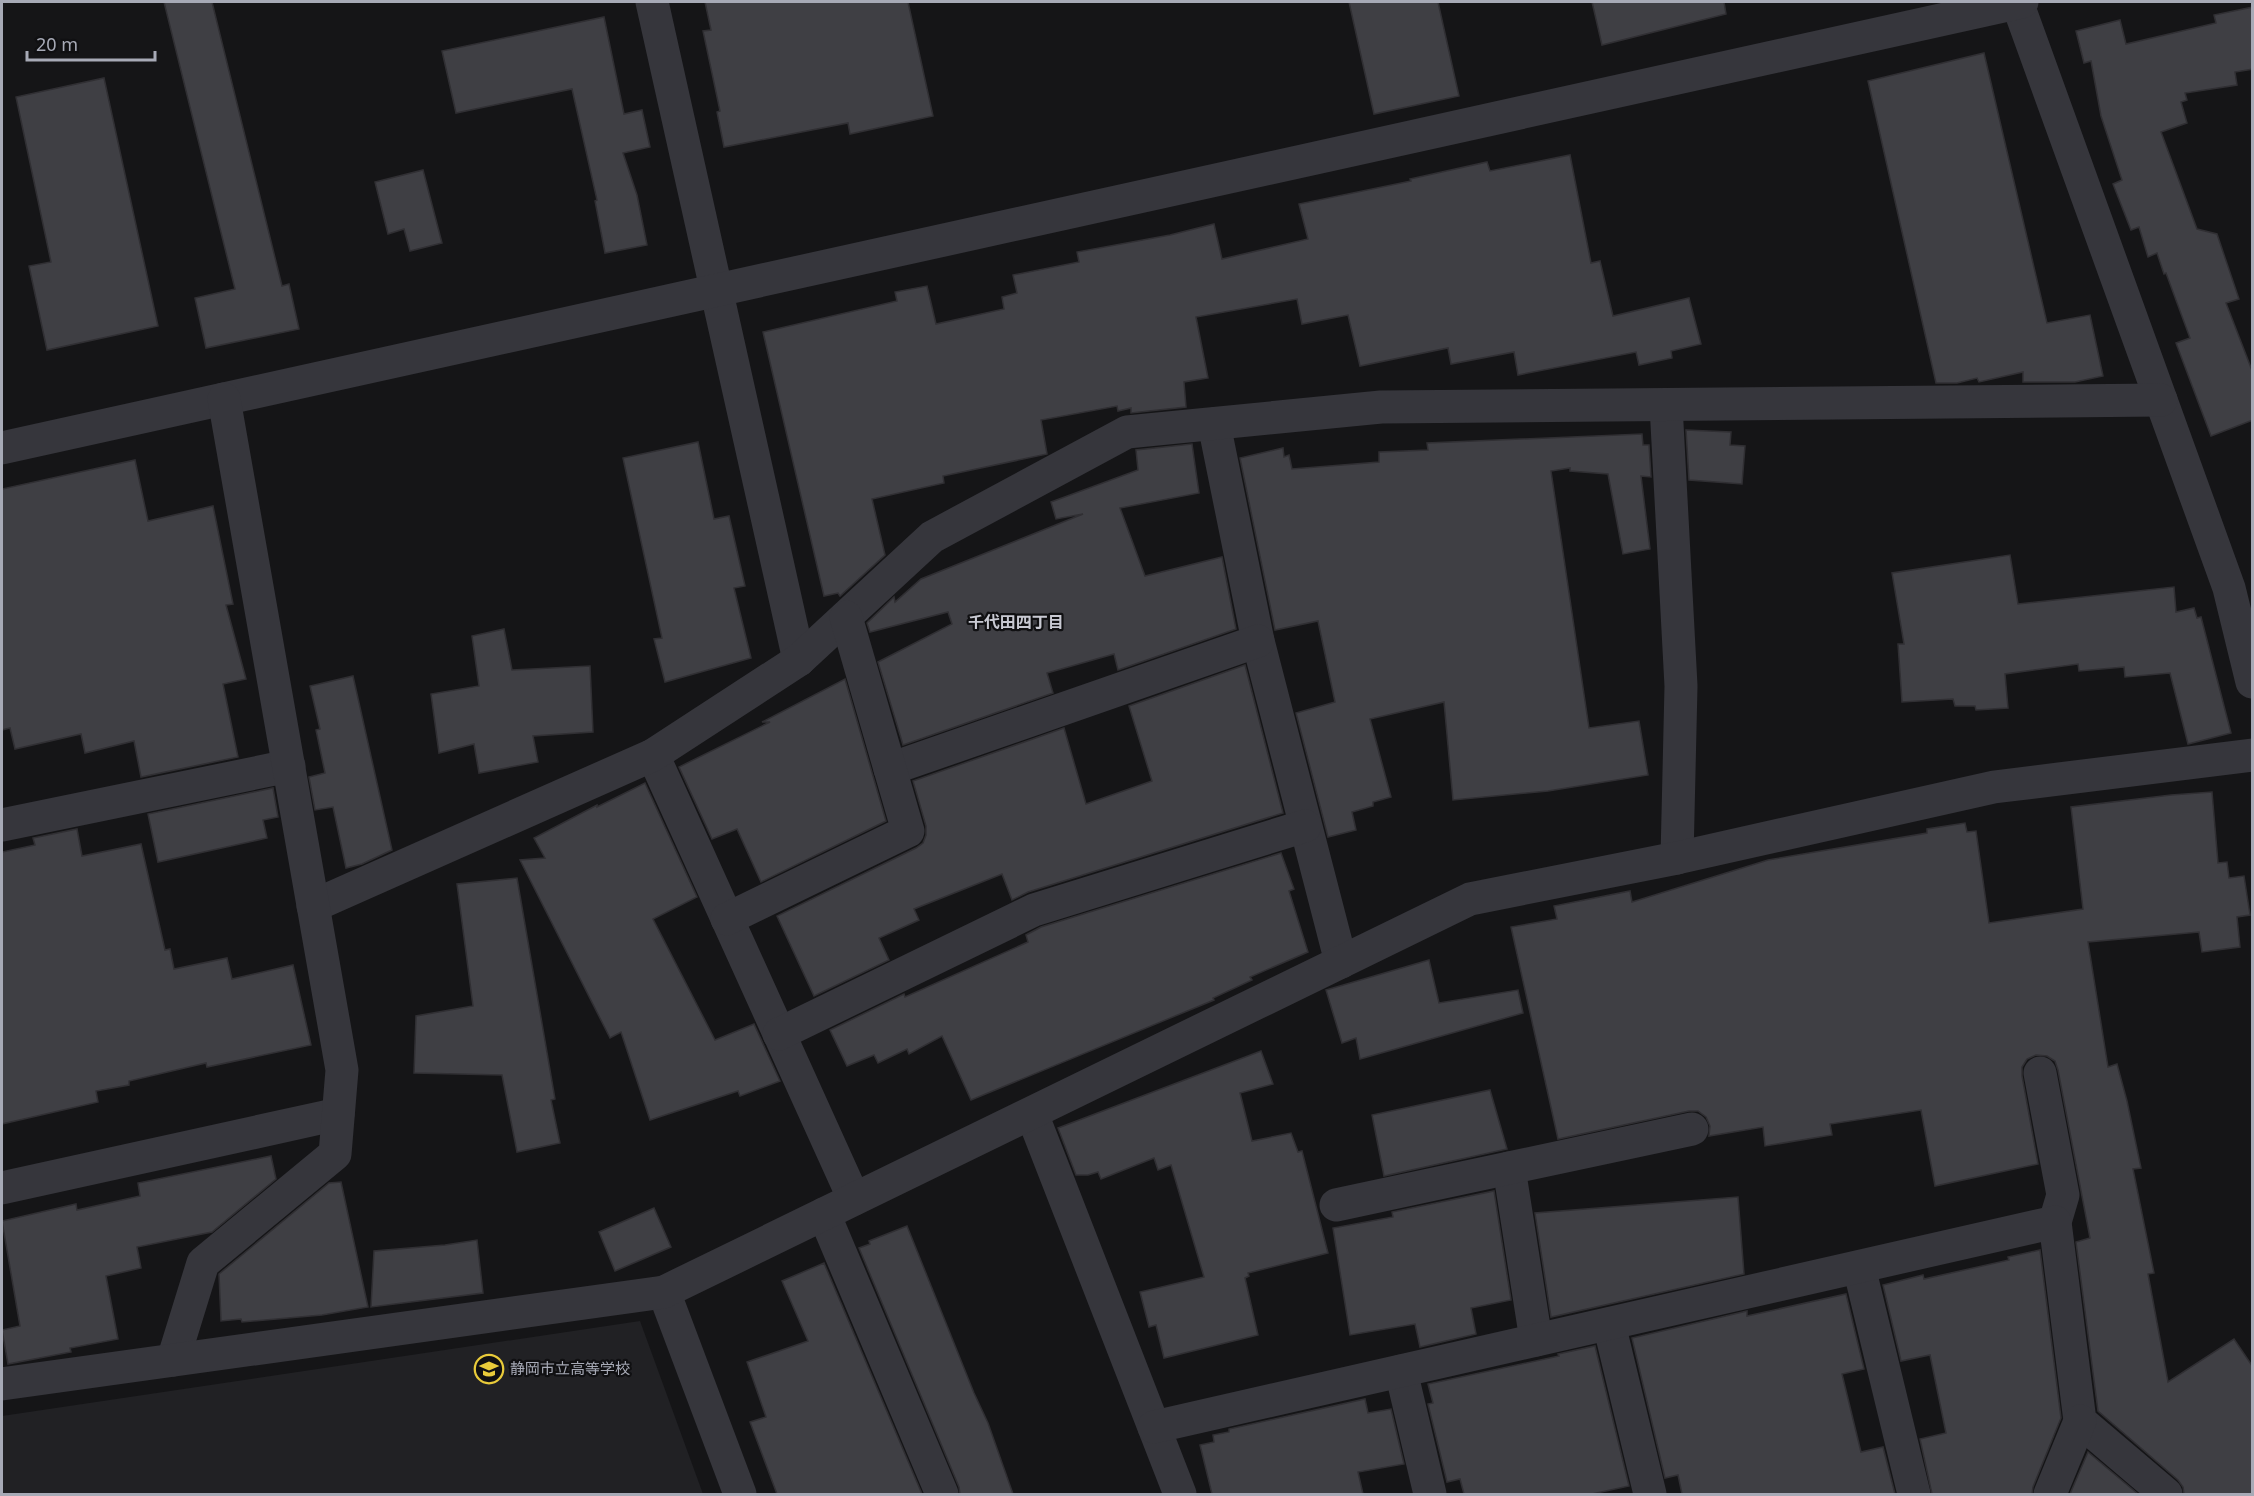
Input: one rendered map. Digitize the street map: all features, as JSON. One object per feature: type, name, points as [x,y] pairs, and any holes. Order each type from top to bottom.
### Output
[{"type":"street","points":[[652,2],[799,660]]},
{"type":"street","points":[[2,448],[2019,2],[2229,588],[2253,682]]},
{"type":"street","points":[[173,1360],[203,1263],[335,1154],[342,1070],[224,399]]},
{"type":"street","points":[[313,906],[653,755],[799,660],[932,537],[1126,432],[1381,407],[2161,400]]},
{"type":"street","points":[[1666,405],[1681,686],[1677,858]]},
{"type":"street","points":[[1214,424],[1258,641],[1341,962]]},
{"type":"street","points":[[727,919],[908,831],[846,617]]},
{"type":"street","points":[[890,769],[1258,641]]},
{"type":"street","points":[[653,755],[854,1199]]},
{"type":"street","points":[[2,1384],[664,1292],[1470,900],[1677,858],[1994,787],[2253,755]]},
{"type":"street","points":[[2,825],[289,766]]},
{"type":"street","points":[[779,1034],[1034,909],[1305,826]]},
{"type":"street","points":[[2040,1073],[2063,1196],[2055,1222],[2080,1421],[2050,1494]]},
{"type":"street","points":[[2,1188],[338,1114]]},
{"type":"street","points":[[1032,1114],[1180,1494]]},
{"type":"street","points":[[1336,1205],[1692,1129]]},
{"type":"street","points":[[1509,1168],[1536,1340]]},
{"type":"street","points":[[824,1214],[942,1494]]},
{"type":"street","points":[[1154,1427],[2055,1222]]},
{"type":"street","points":[[1859,1267],[1914,1494]]},
{"type":"street","points":[[664,1292],[740,1494]]},
{"type":"street","points":[[1609,1324],[1650,1494]]},
{"type":"street","points":[[1401,1371],[1430,1494]]},
{"type":"street","points":[[2080,1421],[2166,1494]]},
{"type":"shaded area","name":"静岡市立高等学校","points":[[640,1321],[703,1494],[2,1494],[2,1416]]},
{"type":"building","points":[[164,2],[212,2],[282,286],[289,284],[299,329],[206,348],[195,298],[235,289]]},
{"type":"building","points":[[705,2],[908,2],[933,116],[850,134],[848,123],[724,147],[717,112],[720,111],[703,31],[711,30]]},
{"type":"building","points":[[1349,2],[1438,2],[1459,96],[1374,114]]},
{"type":"building","points":[[1592,2],[1724,2],[1726,14],[1602,45]]},
{"type":"building","points":[[2253,7],[2253,69],[2235,72],[2237,85],[2185,93],[2187,100],[2181,102],[2187,123],[2161,132],[2197,229],[2217,234],[2239,299],[2226,303],[2253,373],[2253,420],[2211,436],[2176,343],[2190,338],[2166,273],[2164,274],[2157,253],[2148,257],[2139,227],[2131,230],[2113,184],[2122,180],[2101,116],[2091,61],[2084,63],[2076,31],[2120,20],[2126,44],[2216,23],[2214,15]]},
{"type":"building","points":[[604,17],[624,114],[642,110],[650,147],[623,153],[637,195],[647,245],[605,253],[595,201],[597,200],[572,89],[456,113],[442,51]]},
{"type":"building","points":[[1984,53],[2047,323],[2090,315],[2103,376],[2075,382],[2023,382],[2023,372],[1979,382],[1977,378],[1957,383],[1936,383],[1868,81]]},
{"type":"building","points":[[104,78],[158,326],[47,350],[29,266],[51,262],[16,97]]},
{"type":"building","points":[[1570,155],[1591,263],[1600,261],[1613,316],[1689,298],[1701,344],[1671,351],[1672,358],[1639,365],[1636,352],[1518,375],[1514,352],[1451,364],[1448,348],[1360,366],[1348,315],[1302,324],[1297,299],[1196,317],[1208,378],[1184,382],[1186,407],[1131,413],[1131,408],[1118,411],[1117,406],[1041,420],[1047,454],[943,476],[944,483],[872,499],[885,555],[840,596],[838,593],[824,596],[763,332],[897,301],[895,292],[927,286],[936,324],[1004,309],[1002,297],[1017,293],[1013,275],[1079,262],[1077,252],[1170,235],[1214,224],[1222,259],[1308,239],[1299,204],[1411,181],[1410,179],[1487,162],[1490,171]]},
{"type":"building","points":[[423,170],[442,243],[410,251],[404,229],[388,234],[375,182]]},
{"type":"building","points":[[1686,430],[1731,432],[1730,445],[1745,446],[1742,484],[1689,480]]},
{"type":"building","points":[[1642,434],[1643,445],[1649,445],[1651,477],[1641,476],[1650,549],[1623,554],[1608,474],[1570,471],[1570,468],[1551,471],[1589,728],[1639,721],[1648,775],[1548,791],[1453,800],[1444,702],[1370,719],[1391,797],[1373,802],[1373,806],[1352,812],[1356,830],[1328,837],[1296,713],[1335,702],[1318,621],[1275,630],[1240,458],[1283,448],[1284,457],[1289,455],[1292,469],[1379,462],[1379,452],[1428,450],[1427,443]]},
{"type":"building","points":[[698,442],[714,519],[729,516],[745,586],[734,588],[751,658],[665,682],[654,639],[662,638],[623,458]]},
{"type":"building","points":[[1192,444],[1199,493],[1120,508],[1145,576],[1222,557],[1236,629],[1118,670],[1114,654],[1047,673],[1053,693],[903,745],[878,662],[952,624],[948,612],[870,632],[867,623],[894,597],[895,602],[921,579],[1083,514],[1056,519],[1051,502],[1138,470],[1136,450]]},
{"type":"building","points":[[135,460],[148,521],[213,506],[233,604],[226,605],[246,679],[223,684],[238,757],[141,777],[134,741],[85,753],[81,734],[15,749],[10,728],[2,730],[2,489]]},
{"type":"building","points":[[2010,555],[2018,604],[2174,587],[2176,612],[2194,608],[2197,618],[2201,617],[2231,733],[2188,744],[2170,673],[2125,677],[2124,667],[2079,671],[2078,664],[2005,674],[2008,708],[1976,710],[1975,706],[1955,706],[1953,699],[1902,702],[1898,644],[1904,644],[1892,573]]},
{"type":"building","points":[[504,629],[512,670],[590,666],[593,732],[533,736],[538,762],[479,773],[474,744],[439,753],[431,694],[479,686],[472,636]]},
{"type":"building","points":[[1245,665],[1283,813],[1028,892],[1012,900],[1002,874],[914,909],[919,920],[879,938],[889,960],[814,996],[777,916],[923,843],[926,826],[913,781],[1064,728],[1086,804],[1152,781],[1129,706]]},
{"type":"building","points":[[353,676],[392,850],[362,864],[346,868],[333,807],[315,810],[309,777],[325,773],[316,730],[320,729],[310,686]]},
{"type":"building","points":[[845,679],[886,821],[761,882],[737,829],[712,839],[679,767],[770,722],[762,722]]},
{"type":"building","points":[[645,783],[697,897],[653,919],[715,1040],[754,1024],[780,1081],[740,1096],[738,1091],[650,1120],[621,1032],[610,1038],[520,860],[545,858],[534,838]]},
{"type":"building","points":[[273,788],[278,817],[263,820],[267,838],[158,862],[148,814]]},
{"type":"building","points":[[2212,792],[2218,863],[2227,862],[2229,878],[2244,876],[2250,915],[2237,917],[2240,947],[2202,952],[2199,932],[2088,942],[2108,1067],[2117,1064],[2141,1168],[2133,1169],[2154,1273],[2148,1274],[2168,1382],[2234,1339],[2253,1367],[2253,1494],[2184,1494],[2183,1487],[2178,1480],[2098,1411],[2076,1242],[2090,1238],[2058,1070],[2055,1061],[2047,1056],[2036,1055],[2027,1059],[2022,1067],[2038,1164],[1935,1186],[1921,1110],[1830,1124],[1832,1135],[1765,1146],[1763,1127],[1709,1136],[1710,1126],[1706,1117],[1698,1111],[1558,1139],[1511,927],[1557,919],[1554,906],[1630,891],[1632,902],[1768,860],[1927,833],[1927,829],[1965,823],[1967,832],[1976,831],[1989,923],[2083,909],[2071,807]]},
{"type":"building","points":[[77,829],[82,856],[141,844],[165,950],[170,949],[174,969],[227,958],[232,979],[293,965],[311,1045],[207,1067],[206,1063],[129,1081],[129,1085],[96,1091],[98,1102],[2,1124],[2,852],[35,845],[33,838]]},
{"type":"building","points":[[1281,853],[1294,889],[1289,891],[1308,952],[1250,977],[1252,980],[1213,998],[1214,1000],[971,1100],[942,1036],[909,1054],[907,1049],[878,1063],[874,1055],[847,1066],[830,1030],[904,994],[905,997],[1028,942],[1026,935],[1041,927]]},
{"type":"building","points":[[517,878],[555,1099],[551,1100],[560,1143],[517,1152],[502,1075],[414,1073],[416,1016],[473,1006],[457,884]]},
{"type":"building","points":[[1429,960],[1439,1003],[1518,990],[1523,1013],[1360,1059],[1356,1038],[1342,1043],[1326,990]]},
{"type":"building","points":[[1261,1051],[1273,1084],[1240,1093],[1252,1141],[1291,1133],[1298,1152],[1302,1151],[1328,1253],[1248,1273],[1249,1276],[1245,1278],[1258,1335],[1164,1358],[1156,1325],[1149,1327],[1140,1292],[1204,1277],[1171,1165],[1158,1170],[1154,1158],[1101,1179],[1098,1172],[1076,1175],[1058,1128]]},
{"type":"building","points":[[1490,1090],[1507,1149],[1384,1176],[1372,1115]]},
{"type":"building","points":[[271,1156],[276,1179],[212,1232],[137,1247],[141,1268],[106,1276],[118,1339],[70,1348],[71,1352],[8,1364],[2,1330],[20,1326],[2,1221],[76,1204],[77,1210],[140,1196],[138,1183]]},
{"type":"building","points":[[341,1182],[368,1307],[322,1315],[242,1322],[241,1319],[221,1321],[219,1274],[329,1183]]},
{"type":"building","points":[[1494,1191],[1511,1300],[1471,1308],[1476,1334],[1420,1347],[1415,1324],[1350,1335],[1333,1228],[1393,1217],[1392,1212]]},
{"type":"building","points":[[1738,1197],[1744,1274],[1551,1317],[1535,1213]]},
{"type":"building","points":[[654,1208],[671,1247],[615,1271],[599,1232]]},
{"type":"building","points":[[907,1226],[988,1423],[1013,1494],[960,1494],[859,1248],[870,1244],[869,1241]]},
{"type":"building","points":[[477,1240],[483,1293],[371,1307],[374,1251]]},
{"type":"building","points":[[2040,1250],[2061,1418],[2032,1494],[1932,1494],[1920,1439],[1946,1433],[1930,1355],[1901,1361],[1883,1285],[1923,1275],[1924,1279],[2009,1260],[2008,1257]]},
{"type":"building","points":[[824,1263],[922,1494],[777,1494],[750,1422],[766,1417],[747,1362],[808,1341],[782,1281]]},
{"type":"building","points":[[1846,1294],[1864,1369],[1842,1374],[1861,1452],[1883,1447],[1895,1494],[1682,1494],[1678,1475],[1665,1478],[1632,1338],[1747,1311],[1747,1316]]},
{"type":"building","points":[[1595,1346],[1629,1486],[1592,1494],[1464,1494],[1460,1479],[1447,1482],[1428,1404],[1433,1403],[1428,1384]]},
{"type":"building","points":[[1365,1399],[1368,1413],[1391,1409],[1404,1464],[1358,1472],[1363,1494],[1212,1494],[1200,1445],[1214,1442],[1213,1435],[1229,1432],[1229,1429]]},
{"type":"building","points":[[2088,1452],[2138,1494],[2070,1494]]},
{"type":"place","name":"静岡市立高等学校","points":[[489,1369]]},
{"type":"district","name":"千代田四丁目","points":[[1016,622]]}]
